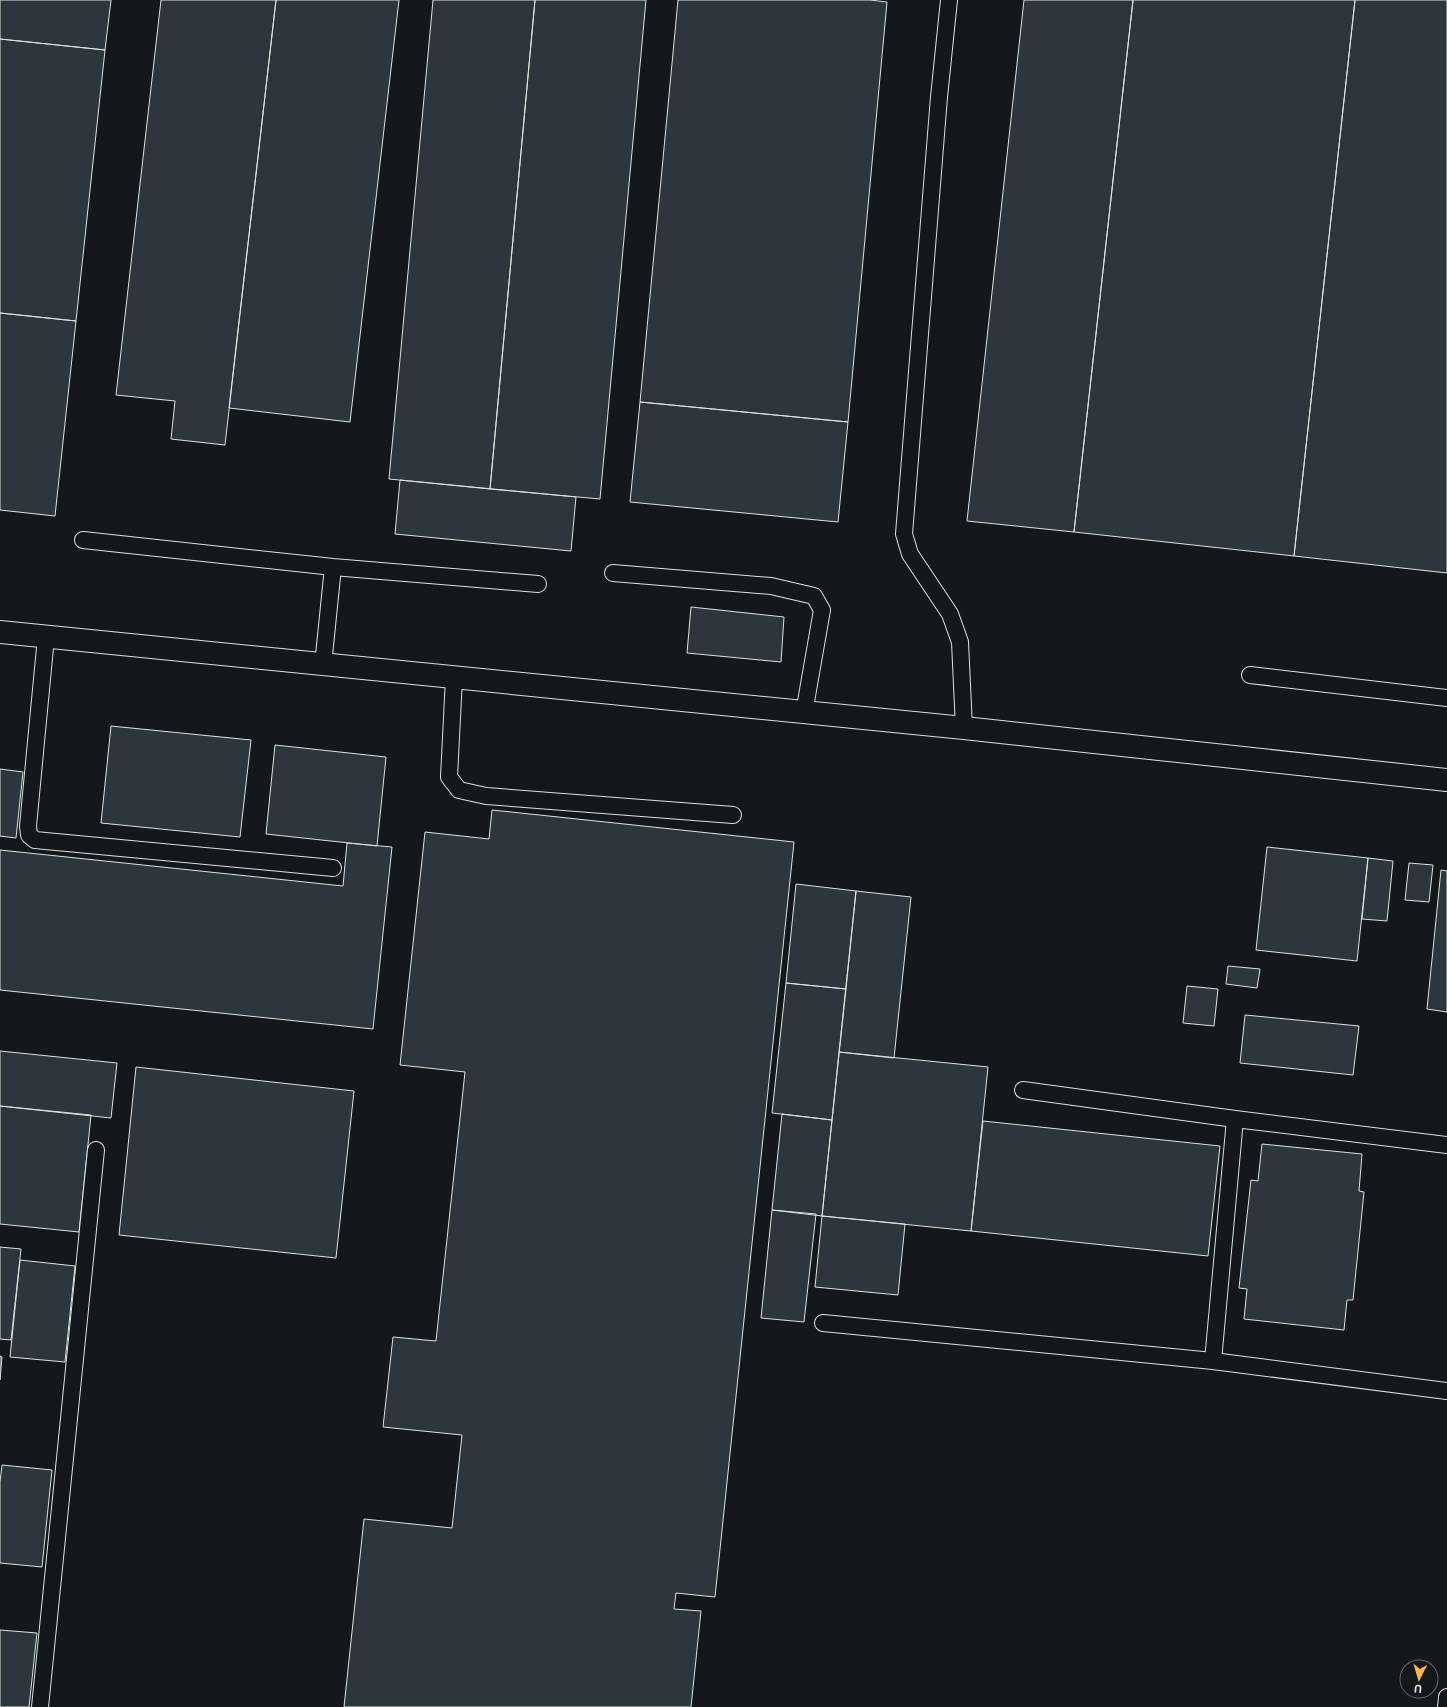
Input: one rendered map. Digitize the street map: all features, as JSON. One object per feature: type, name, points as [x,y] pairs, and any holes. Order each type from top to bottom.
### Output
[{"type":"street","points":[[0,632],[964,728],[1447,780]]},
{"type":"lane","points":[[949,0],[938,96],[904,534],[910,554],[950,614],[960,642],[964,728]]},
{"type":"lane","points":[[83,540],[333,567],[538,584]]},
{"type":"lane","points":[[323,665],[333,567]]},
{"type":"lane","points":[[613,573],[771,586],[807,593],[814,596],[822,610],[804,713]]},
{"type":"lane","points":[[46,637],[28,826],[29,835],[35,840],[333,868]]},
{"type":"lane","points":[[1250,675],[1447,698]]},
{"type":"lane","points":[[454,678],[449,777],[459,790],[486,796],[733,815]]},
{"type":"lane","points":[[1023,1090],[1235,1119],[1447,1145]]},
{"type":"lane","points":[[1212,1360],[1235,1119]]},
{"type":"lane","points":[[40,1707],[96,1150]]},
{"type":"lane","points":[[823,1323],[1212,1360],[1447,1391]]},
{"type":"lane","points":[[1446,1707],[1447,1698]]},
{"type":"building","points":[[0,0],[111,0],[105,50],[0,39]]},
{"type":"building","points":[[161,0],[276,0],[225,445],[171,439],[175,401],[116,395]]},
{"type":"building","points":[[276,0],[399,0],[350,422],[229,408]]},
{"type":"building","points":[[433,0],[535,0],[490,489],[389,479]]},
{"type":"building","points":[[535,0],[646,0],[600,499],[490,489]]},
{"type":"building","points":[[678,0],[870,0],[887,2],[848,422],[640,402]]},
{"type":"building","points":[[1024,0],[1133,0],[1074,532],[967,521]]},
{"type":"building","points":[[1133,0],[1355,0],[1294,556],[1074,532]]},
{"type":"building","points":[[1355,0],[1447,0],[1447,573],[1294,556]]},
{"type":"building","points":[[0,39],[105,50],[76,321],[0,313]]},
{"type":"building","points":[[0,313],[76,321],[55,516],[0,510]]},
{"type":"building","points":[[640,402],[848,422],[838,522],[630,502]]},
{"type":"building","points":[[400,480],[576,497],[571,551],[395,534]]},
{"type":"building","points":[[691,607],[784,617],[781,662],[687,653]]},
{"type":"building","points":[[111,726],[251,740],[240,837],[101,823]]},
{"type":"building","points":[[275,745],[386,757],[377,846],[266,834]]},
{"type":"building","points":[[0,769],[23,772],[16,838],[0,836]]},
{"type":"building","points":[[492,810],[794,842],[715,1597],[676,1593],[674,1609],[701,1611],[691,1707],[344,1707],[364,1519],[452,1528],[462,1435],[383,1427],[393,1337],[436,1341],[465,1072],[400,1065],[425,832],[489,839]]},
{"type":"building","points":[[347,843],[392,847],[373,1029],[0,990],[0,850],[343,886]]},
{"type":"building","points":[[1267,847],[1368,858],[1357,961],[1256,950]]},
{"type":"building","points":[[1368,858],[1393,861],[1387,921],[1362,919]]},
{"type":"building","points":[[1409,863],[1433,865],[1429,902],[1405,900]]},
{"type":"building","points":[[1441,870],[1447,871],[1447,1012],[1427,1009]]},
{"type":"building","points":[[796,884],[856,891],[846,989],[786,983]]},
{"type":"building","points":[[856,891],[911,897],[894,1058],[839,1052]]},
{"type":"building","points":[[1228,966],[1260,969],[1257,988],[1226,984]]},
{"type":"building","points":[[786,983],[846,989],[832,1120],[772,1113]]},
{"type":"building","points":[[1187,986],[1218,989],[1214,1026],[1183,1023]]},
{"type":"building","points":[[1245,1015],[1359,1026],[1353,1075],[1240,1063]]},
{"type":"building","points":[[0,1051],[117,1063],[111,1118],[0,1106]]},
{"type":"building","points":[[839,1052],[988,1067],[971,1231],[822,1216]]},
{"type":"building","points":[[136,1067],[354,1091],[336,1258],[119,1235]]},
{"type":"building","points":[[0,1106],[91,1115],[79,1232],[0,1224]]},
{"type":"building","points":[[782,1114],[832,1120],[822,1216],[772,1210]]},
{"type":"building","points":[[983,1121],[1220,1146],[1208,1256],[971,1231]]},
{"type":"building","points":[[1262,1144],[1362,1154],[1359,1191],[1364,1192],[1353,1300],[1347,1300],[1344,1330],[1244,1319],[1247,1289],[1239,1288],[1251,1180],[1258,1181]]},
{"type":"building","points":[[772,1210],[816,1214],[804,1322],[761,1318]]},
{"type":"building","points":[[822,1216],[905,1224],[898,1295],[815,1287]]},
{"type":"building","points":[[0,1247],[21,1249],[11,1340],[0,1339]]},
{"type":"building","points":[[20,1260],[75,1266],[65,1362],[10,1357]]},
{"type":"building","points":[[0,1356],[2,1357],[0,1380]]},
{"type":"building","points":[[2,1465],[52,1470],[42,1567],[0,1563],[0,1482]]},
{"type":"building","points":[[0,1630],[37,1633],[29,1707],[0,1707]]}]
